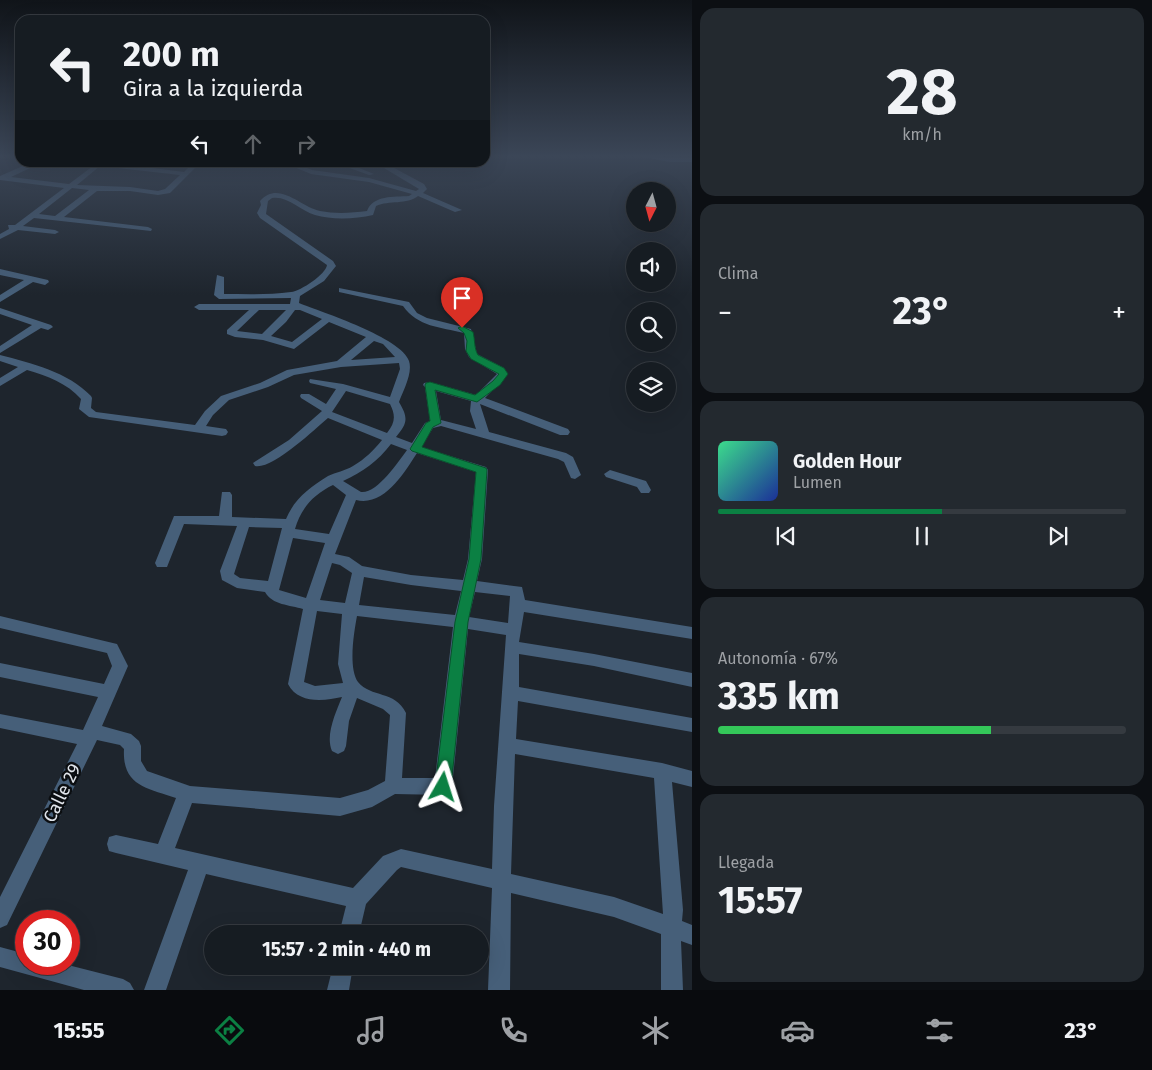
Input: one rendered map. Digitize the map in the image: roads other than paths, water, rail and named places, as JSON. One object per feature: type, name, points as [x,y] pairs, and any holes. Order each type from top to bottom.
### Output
[{"type":"street","points":[[0,237],[16,228],[48,202]]},
{"type":"street","points":[[57,218],[78,202]]},
{"type":"street","points":[[220,277],[219,295],[222,296],[296,295],[321,280],[332,266],[263,216],[261,213],[265,202]]},
{"type":"street","points":[[296,202],[319,214],[356,215],[370,213],[373,205],[378,202]]},
{"type":"street","points":[[439,202],[458,210]]},
{"type":"street","points":[[31,215],[148,229]]},
{"type":"street","points":[[0,226],[55,232]]},
{"type":"street","points":[[0,272],[45,282]]},
{"type":"street","points":[[0,298],[31,279]]},
{"type":"street","points":[[342,290],[406,304],[414,314],[424,320],[468,332],[472,341],[471,351],[474,357],[501,370],[503,374],[497,383],[477,399],[475,404],[484,435]]},
{"type":"street","points":[[295,308],[296,295]]},
{"type":"street","points":[[199,307],[295,308],[374,336],[386,342],[404,360],[405,369],[394,402]]},
{"type":"street","points":[[256,308],[230,332],[264,337],[294,346],[327,319]]},
{"type":"street","points":[[264,337],[295,308]]},
{"type":"street","points":[[0,311],[44,326],[0,350]]},
{"type":"street","points":[[340,364],[374,336]]},
{"type":"street","points":[[0,358],[65,380],[83,393],[87,398],[86,409],[93,415],[222,432]]},
{"type":"street","points":[[198,429],[209,413],[225,398],[264,385],[291,372],[351,361],[404,360]]},
{"type":"street","points":[[0,384],[24,367]]},
{"type":"street","points":[[314,381],[343,387],[394,402],[400,413],[400,425],[371,460],[352,472],[314,490],[305,498],[294,513],[288,528],[272,587],[274,594],[311,605],[461,622],[511,639],[594,660],[692,680]]},
{"type":"street","points":[[436,423],[429,385],[477,399],[564,432]]},
{"type":"street","points":[[259,463],[294,443],[328,411],[343,387]]},
{"type":"street","points":[[2,725],[125,739],[133,746],[132,763],[141,777],[187,793],[340,808],[372,798],[393,786],[443,787],[461,622],[475,559],[482,470],[415,449],[388,438],[328,411],[305,396]]},
{"type":"street","points":[[334,479],[342,487],[353,493],[365,497],[375,494],[415,449],[429,425],[436,423],[562,456],[569,460],[575,475]]},
{"type":"street","points":[[610,474],[642,484],[645,490]]},
{"type":"street","points":[[353,493],[326,557],[311,605],[296,684],[309,692],[327,694],[353,687]]},
{"type":"street","points":[[225,520],[226,496]]},
{"type":"street","points":[[162,563],[179,519],[245,521],[288,528],[333,539]]},
{"type":"street","points":[[245,521],[227,571],[227,576],[237,584],[272,587]]},
{"type":"street","points":[[326,557],[344,561],[359,571],[469,587],[517,591],[518,605],[511,639],[511,693],[503,806],[499,990]]},
{"type":"street","points":[[359,571],[349,610],[345,673],[353,687],[389,704],[398,714],[393,786]]},
{"type":"street","points":[[518,605],[692,633]]},
{"type":"street","name":"Calle 29","points":[[0,622],[112,648],[120,666],[90,735],[0,918]]},
{"type":"street","points":[[0,670],[108,692]]},
{"type":"street","points":[[338,746],[342,721],[353,687]]},
{"type":"street","points":[[511,693],[692,724]]},
{"type":"street","points":[[508,745],[662,771],[692,779]]},
{"type":"street","points":[[662,771],[673,910],[671,928],[672,990]]},
{"type":"street","points":[[163,854],[187,793]]},
{"type":"street","points":[[116,844],[357,898]]},
{"type":"street","points":[[351,925],[357,898],[390,863],[401,858],[614,907],[692,934]]},
{"type":"street","points":[[155,990],[200,863]]},
{"type":"street","points":[[0,957],[93,986],[123,990]]},
{"type":"street","points":[[338,990],[341,975]]}]
